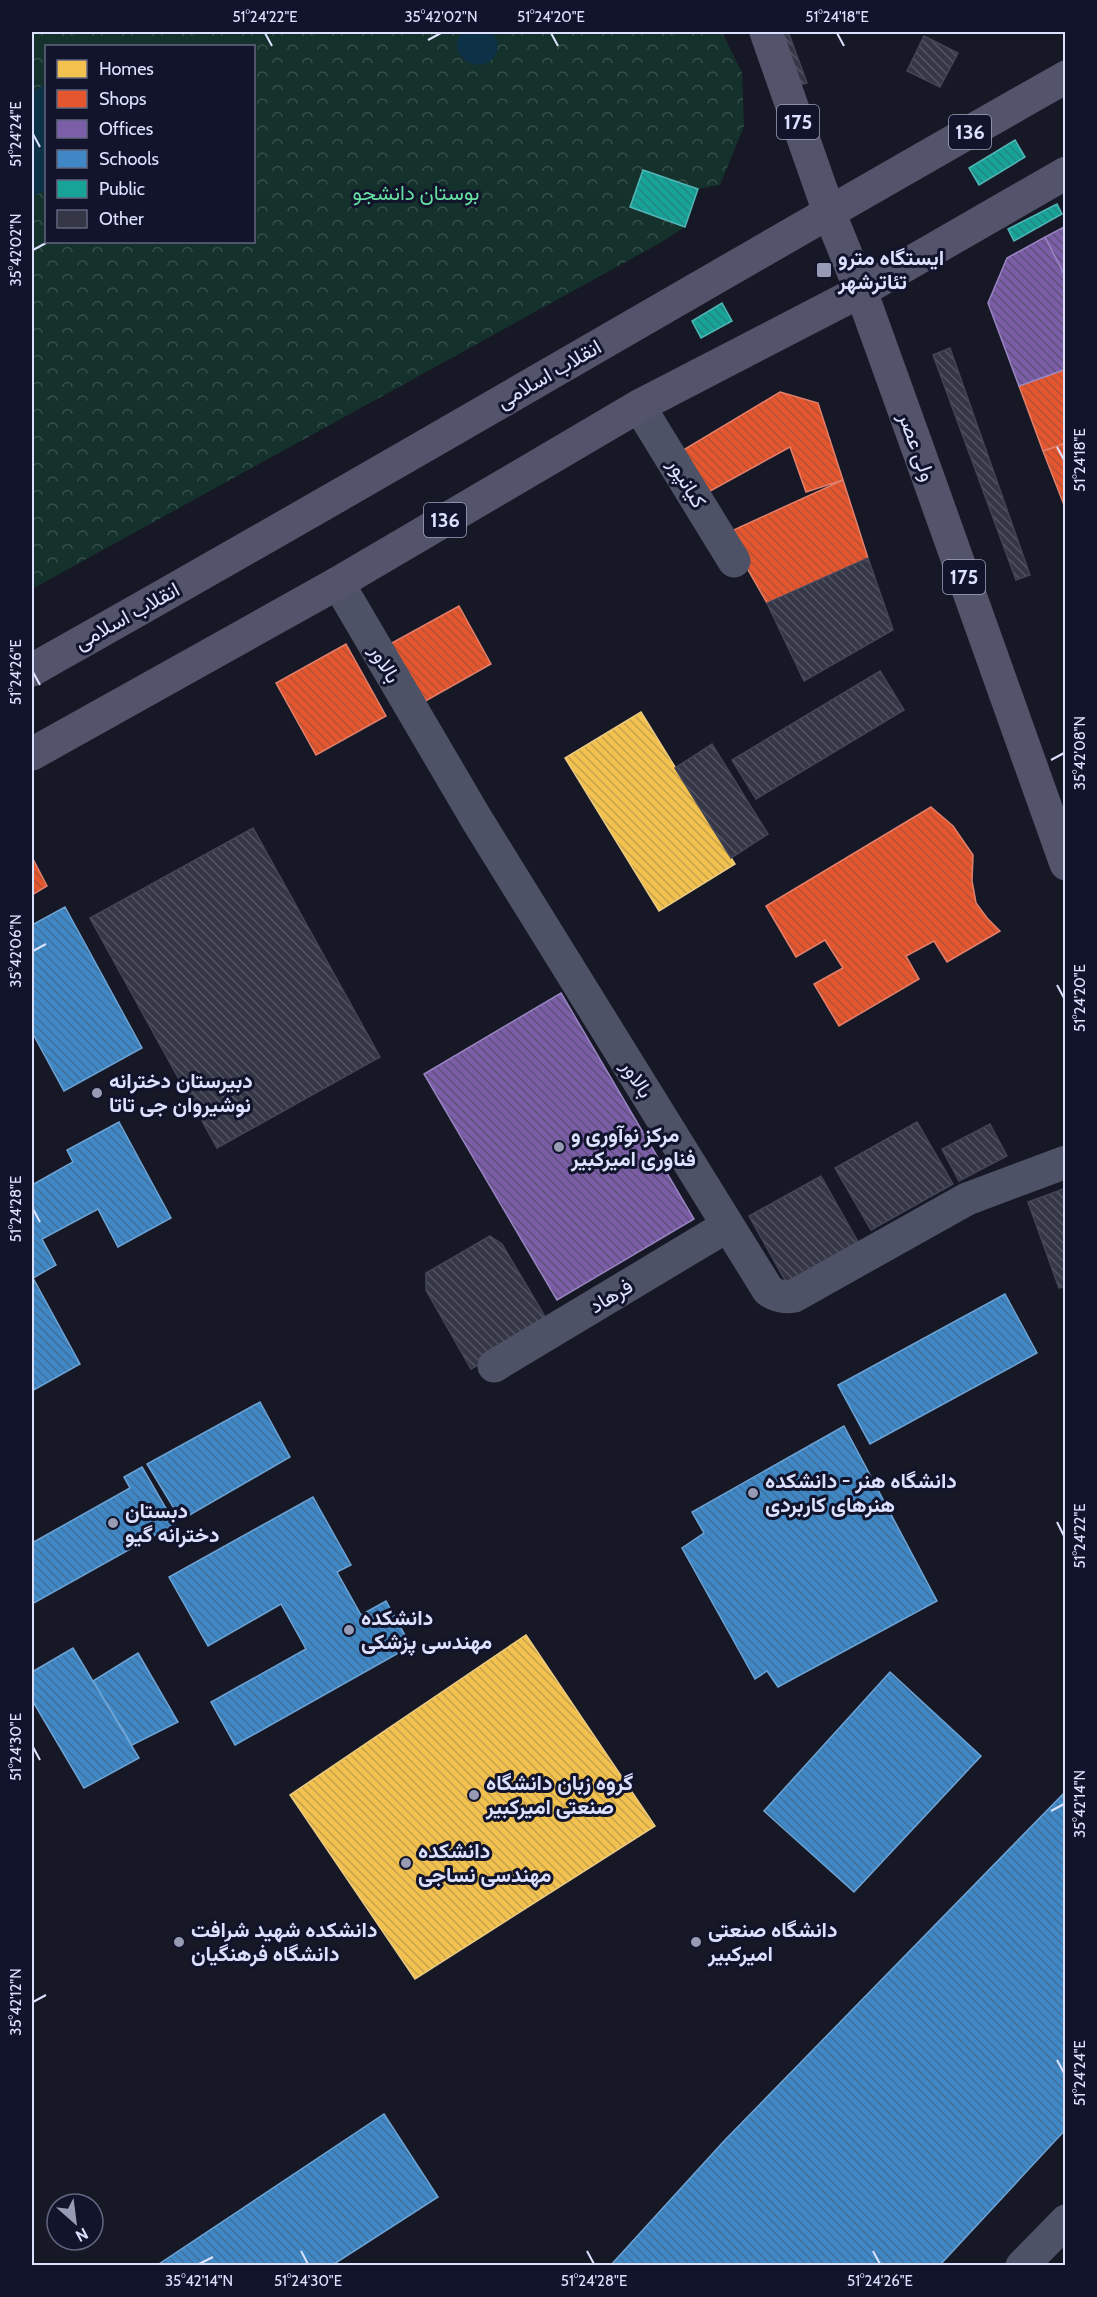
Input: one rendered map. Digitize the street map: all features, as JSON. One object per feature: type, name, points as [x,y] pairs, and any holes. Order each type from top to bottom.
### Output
[{"type":"main road","name":"ولی عصر","points":[[766,32],[829,212],[861,291],[1065,864]]},
{"type":"main road","name":"انقلاب اسلامی","points":[[32,670],[275,534],[1065,77]]},
{"type":"main road","name":"136","points":[[32,754],[338,583],[639,406],[861,291],[1065,173]]},
{"type":"street","name":"کیانپور","points":[[639,406],[734,561]]},
{"type":"street","name":"بالاور","points":[[338,583],[483,830],[768,1290],[785,1298],[794,1296],[967,1198],[1065,1162]]},
{"type":"street","name":"فرهاد","points":[[494,1366],[727,1226]]},
{"type":"street","points":[[1036,2260],[1065,2221]]},
{"type":"green space","name":"بوستان دانشجو","points":[[32,32],[722,32],[742,73],[744,126],[720,185],[698,189],[644,170],[630,207],[685,227],[660,243],[32,589]]},
{"type":"water","points":[[462,32],[492,32],[498,45],[492,59],[485,64],[477,65],[462,57],[457,42]]},
{"type":"water","points":[[45,85],[45,190],[32,197],[32,92]]},
{"type":"building: Homes","points":[[641,712],[735,864],[659,911],[565,758]]},
{"type":"building: Homes","points":[[526,1635],[655,1826],[415,1979],[290,1795]]},
{"type":"building: Shops","points":[[1066,369],[1066,443],[1043,451],[1019,386]]},
{"type":"building: Shops","points":[[780,392],[818,403],[843,480],[806,492],[790,447],[703,495],[680,452]]},
{"type":"building: Shops","points":[[1066,443],[1066,510],[1043,451]]},
{"type":"building: Shops","points":[[843,480],[868,558],[767,603],[727,533]]},
{"type":"building: Shops","points":[[459,606],[491,664],[422,703],[390,644]]},
{"type":"building: Shops","points":[[346,644],[386,716],[316,755],[276,683]]},
{"type":"building: Shops","points":[[931,807],[953,826],[973,855],[972,881],[976,903],[1000,931],[947,962],[934,941],[906,956],[919,979],[839,1026],[814,984],[843,968],[825,940],[796,957],[766,906]]},
{"type":"building: Shops","points":[[32,857],[47,886],[32,895]]},
{"type":"building: Offices","points":[[1066,226],[1066,278],[1045,237]]},
{"type":"building: Offices","points":[[1045,237],[1066,278],[1066,369],[1019,386],[988,303],[1007,258]]},
{"type":"building: Offices","name":"مرکز نوآوری و فناوری امیرکبیر","points":[[561,993],[694,1219],[557,1300],[424,1074]]},
{"type":"building: Schools","points":[[65,907],[142,1048],[64,1091],[32,1032],[32,925]]},
{"type":"building: Schools","points":[[119,1122],[171,1218],[118,1247],[98,1209],[42,1239],[56,1265],[33,1278],[80,1364],[32,1391],[32,1185],[73,1162],[67,1150]]},
{"type":"building: Schools","points":[[1005,1294],[1037,1353],[870,1444],[838,1385]]},
{"type":"building: Schools","points":[[260,1402],[290,1457],[181,1520],[147,1464]]},
{"type":"building: Schools","points":[[844,1426],[937,1601],[778,1687],[767,1671],[755,1679],[682,1548],[704,1533],[692,1512]]},
{"type":"building: Schools","points":[[142,1467],[175,1524],[32,1604],[32,1543],[130,1488],[124,1477]]},
{"type":"building: Schools","name":"دانشکده مهندسی پزشکی","points":[[313,1497],[351,1565],[337,1572],[361,1615],[386,1601],[411,1646],[235,1745],[211,1702],[306,1649],[281,1604],[208,1646],[169,1577]]},
{"type":"building: Schools","points":[[73,1648],[139,1758],[84,1788],[32,1700],[32,1672]]},
{"type":"building: Schools","points":[[138,1653],[178,1722],[132,1745],[93,1681]]},
{"type":"building: Schools","points":[[890,1672],[981,1756],[854,1892],[764,1811]]},
{"type":"building: Schools","points":[[1066,1791],[1066,2129],[939,2266],[610,2266],[724,2141]]},
{"type":"building: Schools","points":[[384,2114],[438,2197],[331,2266],[156,2266]]},
{"type":"building: Public","points":[[1015,140],[1025,157],[979,185],[969,168]]},
{"type":"building: Public","points":[[643,170],[698,189],[685,227],[630,207]]},
{"type":"building: Public","points":[[1057,204],[1062,214],[1014,241],[1008,229]]},
{"type":"building: Public","points":[[722,303],[732,321],[701,338],[692,321]]},
{"type":"building: Other","points":[[789,34],[807,83],[790,87],[773,40]]},
{"type":"building: Other","points":[[924,36],[958,53],[940,87],[907,71]]},
{"type":"building: Other","points":[[950,348],[1030,575],[1016,580],[933,355]]},
{"type":"building: Other","points":[[868,558],[893,630],[804,681],[767,603]]},
{"type":"building: Other","points":[[880,671],[904,710],[756,799],[732,760]]},
{"type":"building: Other","points":[[712,744],[768,834],[731,858],[675,768]]},
{"type":"building: Other","points":[[253,828],[380,1057],[217,1148],[90,918]]},
{"type":"building: Other","points":[[917,1122],[953,1184],[871,1230],[835,1168]]},
{"type":"building: Other","points":[[990,1124],[1007,1156],[959,1181],[942,1149]]},
{"type":"building: Other","points":[[821,1176],[858,1242],[786,1282],[749,1216]]},
{"type":"building: Other","points":[[1066,1188],[1066,1286],[1059,1288],[1028,1202]]},
{"type":"building: Other","points":[[490,1236],[502,1244],[550,1325],[471,1369],[426,1290],[426,1273]]},
{"type":"place","name":"ایستگاه مترو تئاترشهر","points":[[824,270]]},
{"type":"place","name":"دبیرستان دخترانه نوشیروان جی تاتا","points":[[97,1093]]},
{"type":"place","name":"مرکز نوآوری و فناوری امیرکبیر","points":[[559,1147]]},
{"type":"place","name":"دانشگاه هنر - دانشکده هنرهای کاربردی","points":[[753,1493]]},
{"type":"place","name":"دبستان دخترانه گیو","points":[[113,1523]]},
{"type":"place","name":"دانشکده مهندسی پزشکی","points":[[349,1630]]},
{"type":"place","name":"گروه زبان دانشگاه صنعتی امیرکبیر","points":[[474,1795]]},
{"type":"place","name":"دانشکده مهندسی نساجی","points":[[406,1863]]},
{"type":"place","name":"دانشکده شهید شرافت دانشگاه فرهنگیان","points":[[179,1942]]},
{"type":"place","name":"دانشگاه صنعتی امیرکبیر","points":[[696,1942]]}]
